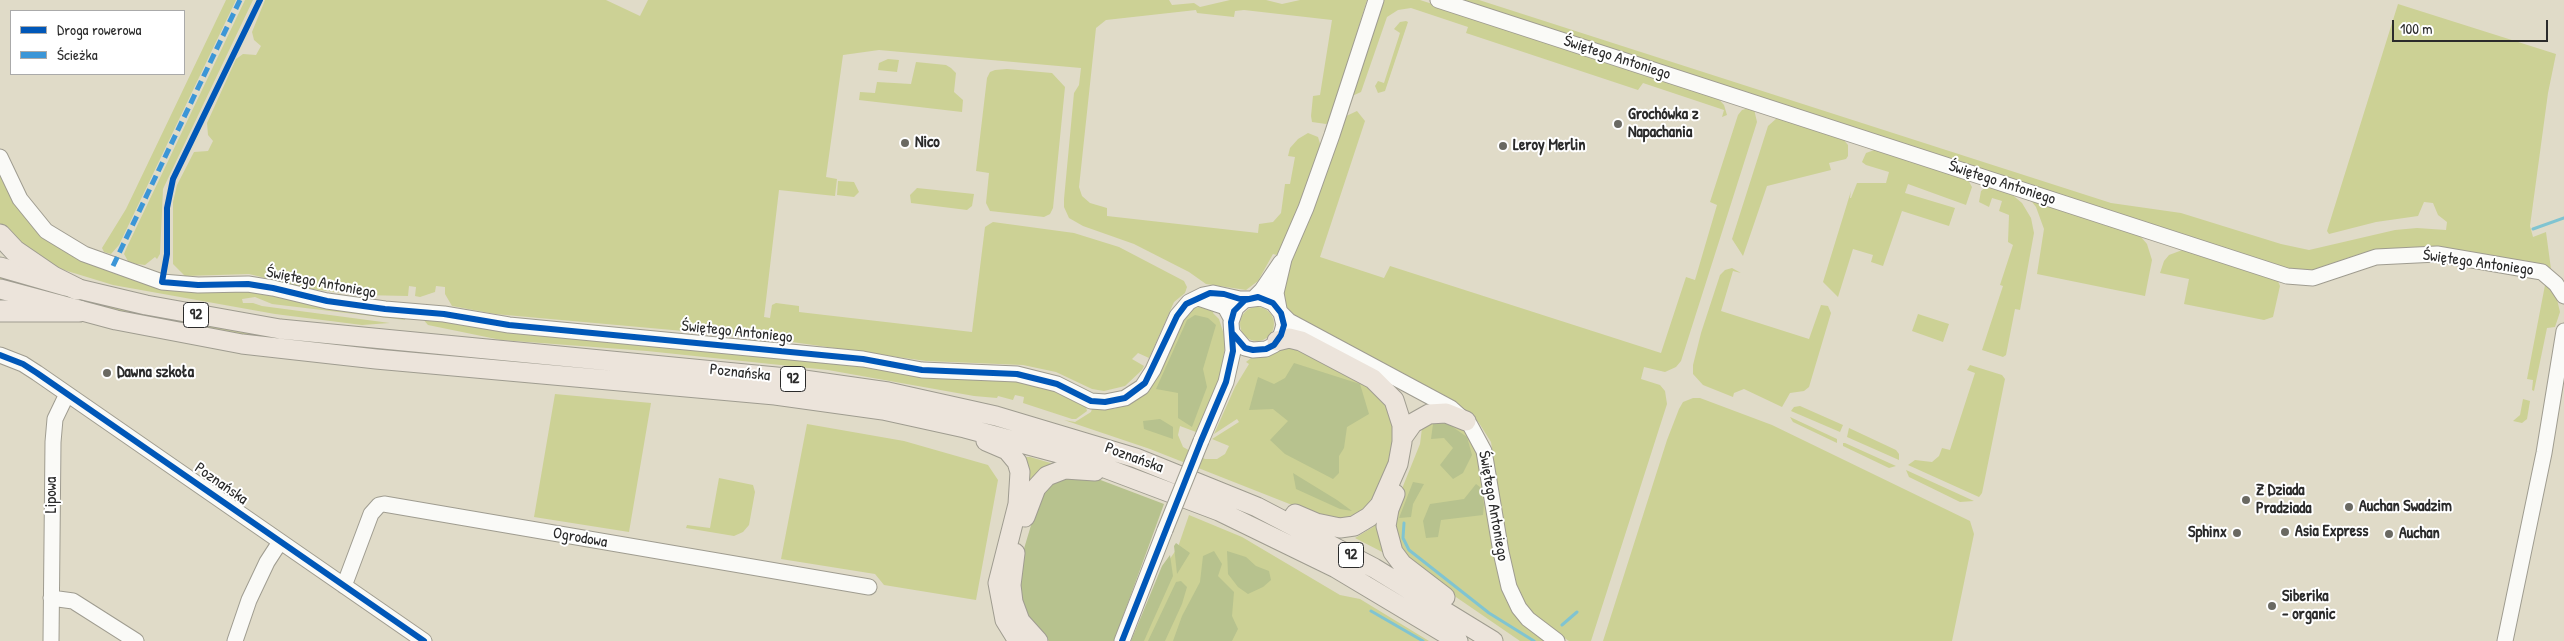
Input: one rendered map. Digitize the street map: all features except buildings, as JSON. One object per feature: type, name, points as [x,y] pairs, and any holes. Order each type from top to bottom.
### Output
[{"type":"highway","points":[[0,235],[26,259],[77,289]]},
{"type":"highway","points":[[0,311],[79,311]]},
{"type":"main road","name":"Poznańska","points":[[0,267],[77,289],[181,312],[298,331],[688,367],[816,381],[888,392],[970,409],[1058,433],[1136,458],[1256,507],[1341,550],[1493,641]]},
{"type":"main road","name":"Poznańska","points":[[0,289],[79,311],[153,328],[260,346],[744,392],[845,404],[924,418],[1045,448],[1133,477],[1219,511],[1286,542],[1366,585],[1458,641]]},
{"type":"main road","points":[[1201,483],[1253,496],[1316,523],[1340,528],[1350,527],[1369,516],[1380,505],[1398,464],[1403,437],[1401,416],[1396,404],[1386,390],[1373,379],[1301,341],[1289,338],[1277,341]]},
{"type":"main road","points":[[1381,370],[1403,392],[1411,405],[1415,438],[1411,457],[1388,514],[1386,526],[1389,543],[1402,564],[1465,611],[1498,641]]},
{"type":"main road","points":[[1403,437],[1414,422],[1426,415],[1450,414],[1466,421]]},
{"type":"main road","points":[[924,418],[1000,446],[1007,450],[1018,465],[1020,477],[1019,500],[1002,561],[998,586],[1005,620],[1018,641]]},
{"type":"main road","points":[[1038,641],[1018,617],[1011,588],[1015,549],[1036,488],[1047,476],[1065,469],[1133,477]]},
{"type":"street","points":[[1226,382],[1247,354],[1266,349],[1277,341],[1284,328],[1276,293],[1284,259],[1316,180],[1376,0]]},
{"type":"street","name":"Świętego Antoniego","points":[[1438,0],[2287,276],[2313,278],[2376,257],[2437,254],[2542,272],[2556,284],[2564,296]]},
{"type":"street","name":"Świętego Antoniego","points":[[0,158],[20,199],[46,231],[84,254],[162,282],[198,285],[248,284],[273,288],[312,299],[356,304],[412,303],[428,306],[444,314],[509,325],[813,354],[922,370],[1017,374],[1057,384],[1091,400],[1106,402],[1125,398],[1145,383],[1180,310],[1197,298]]},
{"type":"street","points":[[1231,318],[1238,305],[1262,290],[1284,259]]},
{"type":"street","points":[[1197,298],[1213,293],[1240,299],[1266,299],[1280,311]]},
{"type":"street","points":[[1122,641],[1226,382],[1233,351],[1231,318],[1225,307],[1197,298]]},
{"type":"street","name":"Świętego Antoniego","points":[[1280,311],[1289,321],[1451,408],[1474,430],[1483,447],[1502,560],[1512,593],[1528,619],[1557,641]]},
{"type":"street","points":[[2505,641],[2544,453],[2564,331]]},
{"type":"street","points":[[1233,334],[1242,346],[1257,350]]},
{"type":"street","name":"Poznańska","points":[[0,355],[22,364],[67,394],[424,641]]},
{"type":"street","name":"Lipowa","points":[[51,641],[53,442],[56,419],[67,394]]},
{"type":"street","name":"Ogrodowa","points":[[344,586],[370,514],[379,505],[384,504],[869,587]]},
{"type":"street","points":[[235,641],[249,600],[267,562],[280,542]]},
{"type":"street","points":[[51,598],[73,601],[136,641]]},
{"type":"green space","points":[[226,0],[236,0],[119,245],[111,254],[104,252],[102,248],[126,209]]},
{"type":"green space","points":[[245,0],[253,0],[163,189],[160,254],[157,259],[155,257],[145,265],[129,263],[124,254],[126,249]]},
{"type":"green space","points":[[265,0],[606,0],[640,16],[648,0],[1169,0],[1172,5],[1194,3],[1200,7],[1230,0],[1266,0],[1282,4],[1300,0],[1367,0],[1329,122],[1326,124],[1312,122],[1311,116],[1313,96],[1320,95],[1332,20],[1244,10],[1235,11],[1234,17],[1197,13],[1196,10],[1106,20],[1096,28],[1079,187],[1082,196],[1090,203],[1107,208],[1107,216],[1258,233],[1259,224],[1273,222],[1281,213],[1285,184],[1290,184],[1295,157],[1288,156],[1290,148],[1298,139],[1308,133],[1318,137],[1321,147],[1294,222],[1277,255],[1273,254],[1258,281],[1246,290],[1206,284],[1189,272],[1134,244],[1083,226],[1069,218],[1064,207],[1064,199],[1074,93],[1079,85],[1081,68],[879,50],[843,55],[826,177],[837,179],[835,196],[779,190],[764,317],[770,318],[772,305],[776,303],[799,306],[799,312],[972,332],[985,227],[993,222],[1074,233],[1119,247],[1184,281],[1187,287],[1185,293],[1174,302],[1149,358],[1138,353],[1132,359],[1144,366],[1142,370],[1125,386],[1104,391],[1092,389],[1056,372],[1023,365],[926,361],[778,340],[771,334],[758,332],[750,337],[495,314],[452,306],[445,294],[445,287],[436,286],[435,292],[420,297],[415,296],[416,287],[409,286],[408,296],[362,295],[310,289],[249,274],[185,276],[173,264],[173,202],[177,185],[194,152],[208,151],[213,141],[208,135],[207,123],[236,59],[243,54],[256,55],[261,46],[254,40],[252,32]]},
{"type":"green space","points":[[1382,0],[1420,0],[1716,96],[1724,105],[1727,115],[1722,117],[1724,110],[1643,83],[1638,90],[1466,33],[1468,27],[1411,8],[1398,10],[1387,17],[1361,92],[1352,96]]},
{"type":"green space","points":[[1457,0],[1479,0],[2111,203],[2181,213],[2281,244],[2309,250],[2395,230],[2417,228],[2446,230],[2447,222],[2438,215],[2433,203],[2424,202],[2418,216],[2376,222],[2329,234],[2327,231],[2398,4],[2556,54],[2548,93],[2530,226],[2533,237],[2546,232],[2551,269],[2537,264],[2421,247],[2372,252],[2347,258],[2314,272],[2292,271]]},
{"type":"green space","points":[[1400,22],[1408,22],[1385,91],[1378,93],[1375,86],[1378,81],[1384,83],[1400,33],[1394,29]]},
{"type":"green space","points":[[888,59],[899,60],[897,72],[878,70],[879,63]]},
{"type":"green space","points":[[916,62],[946,65],[956,73],[954,92],[963,100],[962,112],[859,100],[860,92],[875,93],[877,82],[911,84]]},
{"type":"green space","points":[[1007,69],[1052,73],[1065,87],[1053,208],[1050,214],[1044,217],[990,211],[986,203],[989,173],[976,171],[987,78],[990,72]]},
{"type":"green space","points":[[1754,109],[1757,122],[1681,361],[1676,367],[1665,372],[1644,367],[1641,379],[1660,385],[1665,391],[1667,404],[1591,641],[1569,641],[1545,625],[1527,608],[1512,581],[1491,442],[1479,423],[1470,413],[1296,321],[1282,305],[1283,281],[1305,228],[1342,118],[1357,111],[1365,121],[1320,257],[1384,278],[1390,266],[1661,353],[1686,277],[1695,280],[1717,205],[1710,202],[1738,115],[1742,110]]},
{"type":"green space","points":[[1777,118],[1843,139],[1848,145],[1848,156],[1846,159],[1829,163],[1831,170],[1767,186],[1743,256],[1732,239],[1768,126]]},
{"type":"green space","points":[[1877,149],[1967,178],[1972,187],[1966,205],[1908,184],[1905,193],[1955,208],[1949,226],[1902,211],[1883,266],[1871,262],[1873,255],[1853,249],[1838,297],[1823,282],[1851,191],[1850,198],[1857,183],[1886,183],[1889,172],[1862,162],[1866,153]]},
{"type":"green space","points":[[0,170],[23,215],[43,236],[72,253],[123,276],[163,288],[240,289],[406,314],[405,320],[272,304],[255,297],[242,299],[243,303],[390,323],[362,325],[275,314],[113,285],[45,263],[5,231],[0,224]]},
{"type":"green space","points":[[838,181],[854,182],[859,192],[854,197],[837,195]]},
{"type":"green space","points":[[1987,186],[2009,192],[2022,203],[2031,218],[2034,233],[2020,310],[2015,309],[2006,355],[2003,357],[1982,350],[2003,286],[2000,285],[2013,245],[2008,242],[2009,215],[1999,211],[2002,201],[1992,198],[1989,207],[1979,202],[1981,191]]},
{"type":"green space","points":[[917,188],[974,194],[972,206],[967,210],[911,203],[910,195]]},
{"type":"green space","points":[[2029,198],[2134,232],[2141,237],[2147,244],[2152,260],[2145,296],[2037,274],[2044,229],[2036,207]]},
{"type":"green space","points":[[2185,249],[2278,281],[2280,286],[2273,317],[2264,320],[2184,304],[2189,279],[2160,273],[2164,261],[2169,255]]},
{"type":"green space","points":[[1732,268],[1741,273],[1733,271],[1721,311],[1809,339],[1821,305],[1828,306],[1831,313],[1809,387],[1804,391],[1790,393],[1782,407],[1744,389],[1734,393],[1733,397],[1703,385],[1693,374],[1693,365],[1701,333],[1720,275],[1725,270]]},
{"type":"green space","points":[[0,273],[444,352],[444,358],[246,336],[123,314],[0,281]]},
{"type":"green space","points":[[2545,285],[2556,295],[2560,312],[2555,327],[2547,328],[2534,391],[2532,390],[2533,380],[2527,379]]},
{"type":"green space","points":[[1199,307],[1214,310],[1213,313],[1219,319],[1226,341],[1223,359],[1226,361],[1197,435],[1196,432],[1180,426],[1178,435],[1183,447],[1205,459],[1217,459],[1225,454],[1229,446],[1212,439],[1239,422],[1237,419],[1214,434],[1235,387],[1249,364],[1246,362],[1251,358],[1299,344],[1384,396],[1398,443],[1375,503],[1352,521],[1320,516],[1150,449],[1064,420],[1075,422],[1091,412],[1092,409],[1114,409],[1141,397],[1151,387],[1172,339],[1189,309]]},
{"type":"green space","points":[[1257,307],[1269,312],[1274,324],[1269,336],[1257,341],[1245,336],[1240,324],[1245,312]]},
{"type":"green space","points":[[1918,314],[1949,324],[1943,342],[1912,331]]},
{"type":"green space","points":[[1195,315],[1208,318],[1216,325],[1203,369],[1207,387],[1192,427],[1178,418],[1178,393],[1156,389],[1187,320]]},
{"type":"green space","points":[[422,318],[1007,379],[1045,387],[1086,407],[1087,411],[1076,419],[1072,419],[1023,403],[1024,397],[1015,395],[1013,400],[998,396],[997,398],[974,396],[828,370],[647,351],[501,340],[428,325]]},
{"type":"green space","points":[[1294,363],[1360,384],[1369,414],[1347,427],[1344,448],[1339,456],[1339,473],[1333,479],[1285,454],[1270,440],[1288,421],[1273,409],[1249,410],[1258,377],[1274,384],[1285,378]]},
{"type":"green space","points":[[1970,365],[2002,375],[2005,379],[1982,493],[1979,497],[1908,465],[1915,460],[1932,462],[1939,456],[1942,448],[1950,450],[1975,373],[1967,370]]},
{"type":"green space","points":[[555,394],[651,403],[629,532],[534,517]]},
{"type":"green space","points":[[1693,398],[1700,398],[1772,425],[1970,521],[1974,534],[1952,641],[1603,641],[1667,440],[1683,402]]},
{"type":"green space","points":[[2523,399],[2530,401],[2527,419],[2522,423],[2513,421],[2520,415]]},
{"type":"green space","points":[[1800,406],[1843,425],[1840,432],[1791,411],[1794,407]]},
{"type":"green space","points":[[1790,417],[1837,439],[1837,443],[1793,422]]},
{"type":"green space","points":[[1160,419],[1173,427],[1173,439],[1144,429],[1143,421]]},
{"type":"green space","points":[[1429,419],[1459,425],[1468,433],[1479,458],[1497,565],[1551,641],[1520,641],[1437,584],[1398,551],[1393,511],[1420,444],[1422,428]]},
{"type":"green space","points":[[1447,423],[1467,437],[1472,455],[1463,473],[1453,479],[1440,465],[1453,448],[1444,438],[1431,439],[1433,424]]},
{"type":"green space","points":[[807,424],[904,441],[988,465],[998,480],[976,600],[884,585],[875,574],[781,559]]},
{"type":"green space","points":[[1849,428],[1896,450],[1899,454],[1899,460],[1847,437]]},
{"type":"green space","points":[[1843,443],[1896,466],[1889,468],[1843,446]]},
{"type":"green space","points":[[1025,457],[1054,464],[1029,483],[1030,472]]},
{"type":"green space","points":[[1906,470],[1974,501],[1960,502],[1909,477]]},
{"type":"green space","points":[[1293,473],[1352,511],[1340,509],[1296,489]]},
{"type":"green space","points":[[1068,476],[1090,476],[1164,504],[1114,641],[1049,641],[1024,612],[1020,593],[1020,562],[1038,502],[1045,489],[1055,480]]},
{"type":"green space","points":[[719,478],[753,485],[755,492],[749,525],[743,532],[734,536],[686,528],[687,525],[710,528]]},
{"type":"green space","points":[[1413,482],[1424,484],[1413,504],[1411,517],[1399,518]]},
{"type":"green space","points":[[1476,484],[1480,487],[1484,504],[1483,515],[1441,520],[1438,537],[1426,538],[1423,521],[1430,504],[1464,499]]},
{"type":"green space","points":[[1384,508],[1388,555],[1355,538],[1373,527]]},
{"type":"green space","points":[[1189,515],[1242,537],[1340,595],[1360,599],[1429,641],[1132,641],[1161,572],[1178,547]]},
{"type":"green space","points":[[1176,543],[1190,553],[1177,574],[1174,546]]},
{"type":"green space","points":[[1214,551],[1222,564],[1218,576],[1234,592],[1232,616],[1238,629],[1232,641],[1173,641],[1182,616],[1200,582],[1203,556]]},
{"type":"green space","points":[[1227,551],[1246,557],[1256,566],[1269,571],[1271,580],[1263,587],[1248,594],[1238,587],[1228,574]]},
{"type":"green space","points":[[1170,555],[1173,576],[1144,641],[1131,641],[1162,566]]},
{"type":"green space","points":[[1181,581],[1187,587],[1182,604],[1165,641],[1148,641],[1176,582]]},
{"type":"waterway","points":[[2533,229],[2564,218]]},
{"type":"waterway","points":[[1404,523],[1403,538],[1409,550],[1489,613],[1534,641]]},
{"type":"waterway","points":[[1371,611],[1423,641]]},
{"type":"waterway","points":[[1562,625],[1577,612]]},
{"type":"marked path","points":[[113,266],[240,0]]},
{"type":"cycle path","points":[[260,0],[173,179],[167,208],[167,254],[162,282],[198,285],[248,284],[327,301],[385,309],[444,314],[509,325],[863,359],[922,370],[1017,374],[1057,384],[1091,401],[1105,402],[1125,398],[1145,383],[1177,316],[1186,304],[1210,293],[1250,299]]},
{"type":"cycle path","points":[[1122,641],[1226,382],[1233,351],[1231,322],[1234,311],[1245,300],[1258,297],[1273,303],[1281,313],[1284,325],[1281,335],[1274,345],[1266,349],[1253,350],[1245,348],[1233,334]]},
{"type":"cycle path","points":[[0,355],[23,364],[37,373],[424,641]]},
{"type":"place","name":"Grochówka z Napachania","points":[[1618,124]]},
{"type":"place","name":"Nico","points":[[905,143]]},
{"type":"place","name":"Leroy Merlin","points":[[1503,146]]},
{"type":"place","name":"Dawna szkoła","points":[[107,373]]},
{"type":"place","name":"Z Dziada Pradziada","points":[[2246,500]]},
{"type":"place","name":"Auchan Swadzim","points":[[2349,507]]},
{"type":"place","name":"Asia Express","points":[[2285,532]]},
{"type":"place","name":"Sphinx","points":[[2237,533]]},
{"type":"place","name":"Auchan","points":[[2389,534]]},
{"type":"place","name":"Siberika - organic","points":[[2272,606]]}]
